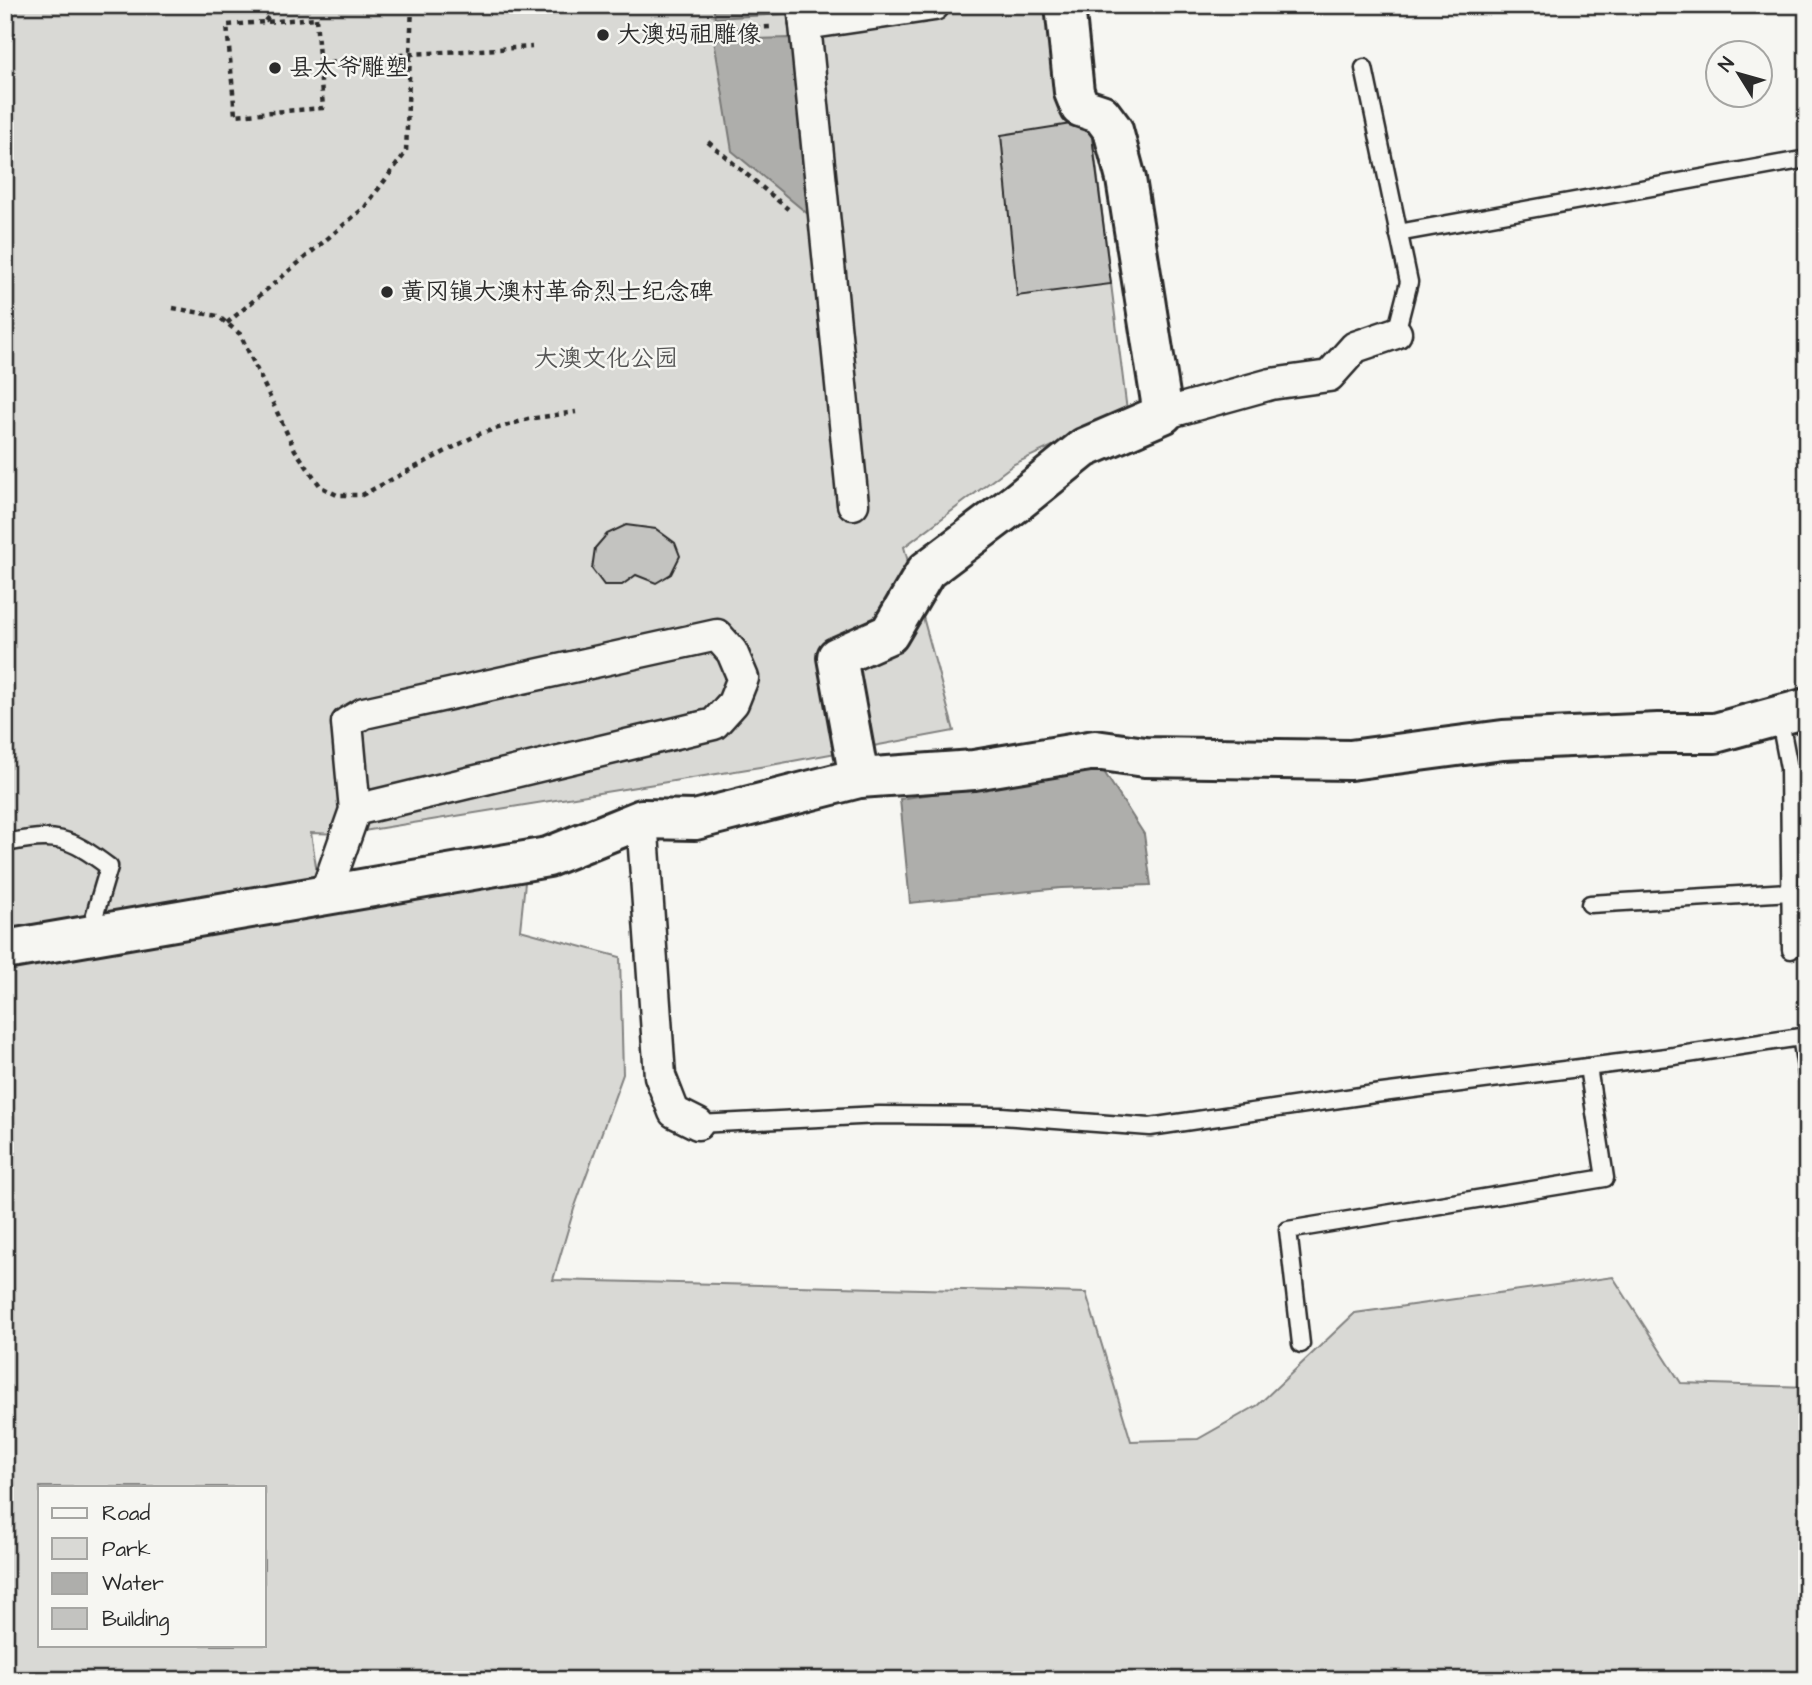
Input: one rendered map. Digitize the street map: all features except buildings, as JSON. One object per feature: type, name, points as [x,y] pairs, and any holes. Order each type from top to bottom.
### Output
[{"type":"street","points":[[853,503],[804,15],[934,5]]},
{"type":"street","points":[[1065,5],[1074,92],[1080,107],[1101,114],[1113,130],[1126,179],[1163,414]]},
{"type":"street","points":[[859,778],[837,657],[889,634],[926,570],[1084,448],[1163,414],[1271,384],[1329,376],[1354,347],[1396,332]]},
{"type":"street","points":[[325,895],[355,810],[346,723],[364,713],[717,635],[732,652],[743,678],[733,704],[714,724],[355,810]]},
{"type":"street","points":[[5,950],[548,857],[642,819],[695,820],[859,778],[974,770],[1095,750],[1146,757],[1350,760],[1503,740],[1715,733],[1807,708]]},
{"type":"street","points":[[642,819],[660,1076],[674,1112],[698,1124]]},
{"type":"lane","points":[[1364,68],[1409,282],[1396,332]]},
{"type":"lane","points":[[1398,233],[1807,159]]},
{"type":"lane","points":[[1765,719],[1780,721],[1789,768],[1791,950]]},
{"type":"lane","points":[[5,843],[35,837],[65,839],[86,849],[109,867],[88,936]]},
{"type":"lane","points":[[1590,904],[1790,892]]},
{"type":"lane","points":[[698,1124],[879,1115],[1000,1116],[1150,1127],[1374,1094],[1804,1037],[1807,1074]]},
{"type":"lane","points":[[1301,1344],[1288,1230],[1605,1178],[1588,1067]]},
{"type":"path","points":[[265,22],[278,5]]},
{"type":"path","points":[[227,323],[365,207],[407,152],[412,5]]},
{"type":"path","points":[[316,18],[323,108],[235,115],[227,25],[265,22],[316,18]]},
{"type":"path","points":[[705,31],[749,28]]},
{"type":"path","points":[[320,64],[411,54],[532,47]]},
{"type":"path","points":[[708,142],[828,245]]},
{"type":"path","points":[[173,308],[218,316],[240,334],[295,450],[321,487],[337,495],[362,495],[479,434],[528,419],[576,412]]},
{"type":"green space","name":"大澳文化公园","points":[[5,5],[1076,5],[1127,411],[1014,464],[904,547],[954,731],[766,766],[345,834],[311,833],[322,906],[527,863],[520,930],[620,957],[623,1074],[574,1209],[553,1280],[1086,1293],[1131,1441],[1198,1439],[1258,1405],[1355,1313],[1613,1277],[1681,1383],[1807,1387],[1807,1680],[5,1680]]},
{"type":"water","points":[[713,5],[786,5],[787,14],[715,18]]},
{"type":"water","points":[[790,38],[814,219],[732,151],[714,40]]},
{"type":"water","points":[[1101,767],[1144,834],[1151,885],[1061,888],[910,903],[900,799]]},
{"type":"place","name":"大澳妈祖雕像","points":[[603,35]]},
{"type":"place","name":"县太爷雕塑","points":[[275,68]]},
{"type":"place","name":"黄冈镇大澳村革命烈士纪念碑","points":[[387,292]]}]
